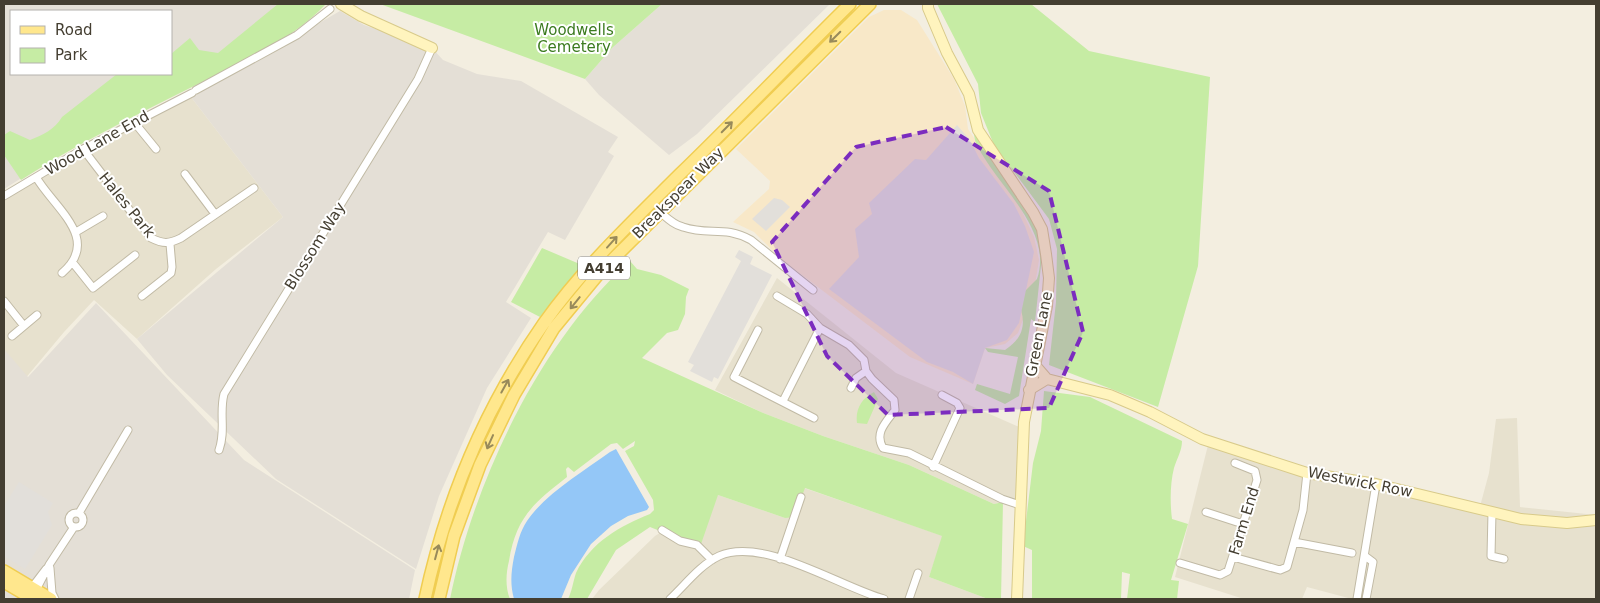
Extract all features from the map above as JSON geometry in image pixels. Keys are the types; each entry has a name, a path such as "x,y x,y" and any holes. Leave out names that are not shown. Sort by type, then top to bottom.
{"main road":[{"name":"Breakspear Way","path":"425,599 442,534 468,460 503,390 544,323 573,285 625,228 850,4"},
{"name":"Breakspear Way","path":"439,599 454,536 480,465 524,378 554,328 586,289 660,212 870,4"},
{"path":"4,571 32,594"},
{"path":"4,582 32,594 51,599"}],"street":[{"path":"340,4 432,48"},
{"name":"Green Lane","path":"926,5 947,53 969,94 978,130 990,151 1023,195 1042,229 1049,278 1046,306 1024,422 1017,599"},
{"name":"Wood Lane End","path":"4,196 83,149 194,92 297,35 330,9"},
{"name":"Blossom Way","path":"219,450 224,425 221,405 224,394 418,79 432,48"},
{"path":"134,122 156,149"},
{"name":"Hales Park","path":"83,149 151,238 160,242 170,244 254,188"},
{"path":"185,174 215,214"},
{"path":"36,177 76,232 78,254 74,263 62,273"},
{"path":"660,212 683,228 700,231 732,231 741,234 813,290"},
{"path":"76,232 103,216"},
{"path":"142,296 171,273 170,244"},
{"path":"74,263 93,288 135,255"},
{"path":"778,296 807,314 820,328 849,345 864,360 866,371 872,379 894,400 895,410 879,433 879,442 883,448 909,453 934,467 1020,505"},
{"path":"4,301 24,326"},
{"path":"12,336 37,315"},
{"path":"783,401 820,328"},
{"path":"758,330 734,377 814,418"},
{"path":"1029,390 1048,379 1034,364"},
{"path":"851,388 856,378 866,371"},
{"name":"Westwick Row","path":"1048,379 1110,395 1150,412 1202,439 1307,473 1376,484 1522,519 1567,524 1596,520"},
{"path":"934,467 960,408 957,403 942,395"},
{"path":"32,594 74,527 70,524 70,518 73,514 79,513 128,430"},
{"name":"Farm End","path":"1180,563 1220,575 1228,571 1257,480 1255,471 1235,463"},
{"path":"1232,557 1280,570 1287,567 1303,510 1307,473"},
{"path":"1357,599 1376,484"},
{"path":"780,559 800,497"},
{"path":"1206,512 1243,524"},
{"path":"1492,512 1491,556 1504,559"},
{"path":"662,530 680,542 697,545 712,560"},
{"path":"1294,542 1352,553"},
{"path":"670,599 712,560 726,554 743,551 761,553 780,559 880,599"},
{"path":"1365,556 1373,562 1366,599"},
{"path":"50,565 52,593 55,599"},
{"path":"909,599 918,573"}],"highlighted area":[{"path":"946,127 1049,191 1083,332 1049,408 888,415 827,356 772,242 856,147"}],"shaded area":[{"path":"4,4 281,4 219,54 4,189"},
{"path":"662,4 830,4 697,134 669,155 599,95 585,79 612,48"},
{"path":"884,10 901,10 917,20 954,79 965,106 968,129 1019,205 1034,237 1039,260 1034,290 1018,333 1005,344 985,348 973,384 910,357 781,259 754,232 733,222 769,189 770,181 736,149 869,17"},
{"path":"340,11 364,25 432,48 443,60 477,74 521,81 618,137 608,152 614,156 565,240 548,232 506,302 531,318 487,388 439,496 416,569 276,479 167,375 137,339 283,217 191,97"},
{"path":"191,97 283,217 216,269 137,339 94,300 64,332 4,404 4,196 83,149"},
{"path":"957,125 970,140 979,158 1014,204 1025,226 1034,252 1019,323 1007,340 985,348 973,384 953,372 927,362 829,289 859,257 855,229 872,214 869,203 915,159 926,160"},
{"path":"774,198 782,200 790,207 766,231 752,219"},
{"path":"739,250 753,257 750,264 772,275 718,379 714,377 712,382 690,371 694,365 688,362 741,261 735,257"},
{"path":"777,278 896,373 1024,429 1020,505 1003,502 994,504 909,465 823,436 761,412 715,390"},
{"path":"96,303 244,460 415,570 409,599 4,599 4,349 28,377"},
{"path":"1517,418 1520,507 1596,515 1596,599 1352,599 1307,587 1302,599 1244,599 1175,577 1208,445 1314,479 1372,487 1479,510 1489,473 1496,419"},
{"path":"19,482 53,503 48,512 52,525 25,569 4,556 4,506"},
{"path":"804,488 943,536 929,577 988,599 592,599 655,536 718,495 785,518"}],"green space":[{"path":"278,4 326,4 297,29 264,51 105,131 21,180 4,155 4,135 10,131 30,140 44,134 56,125 62,117 116,75 172,75 172,53 190,38 199,50 218,53"},
{"name":"Woodwells Cemetery","path":"380,4 662,4 612,48 585,79"},
{"path":"937,4 1031,4 1089,51 1210,77 1198,266 1158,407 1049,365 1056,302 1057,249 1049,219 994,145 981,113 978,84"},
{"path":"849,9 853,13 674,192 671,189"},
{"path":"973,126 989,156 1026,203 1037,226 1043,247 1035,322 1031,319 1019,396 1005,404 975,390 977,384 1010,394 1018,357 988,352 985,348 1005,350 1017,340 1023,321 1017,299 1037,279 1040,261 1037,243 1030,226 1021,209 976,143"},
{"path":"653,207 656,211 615,252 509,398 435,599 431,599 444,540 457,499 502,398 540,337 579,285"},
{"path":"542,248 582,265 540,317 511,302"},
{"path":"630,261 637,269 661,275 689,289 686,297 685,314 678,330 667,333 642,358 761,412 823,436 909,465 994,504 1003,502 1001,599 988,599 929,577 942,536 805,488 794,517 785,518 718,495 700,547 650,527 616,550 587,599 568,599 576,573 590,552 607,536 650,514 654,510 653,500 625,451 634,446 635,441 623,449 617,443 611,444 574,472 568,467 566,469 567,477 528,512 516,533 512,546 507,575 510,599 450,599 475,508 515,417 539,373 567,332 597,294"},
{"path":"1044,391 1090,397 1182,441 1175,464 1171,493 1172,519 1188,524 1171,580 1179,581 1177,599 1127,599 1130,574 1122,572 1121,599 1032,599 1032,550 1023,546 1033,463 1041,431"},
{"path":"874,392 878,399 867,424 857,423 857,413 860,404"}],"water":[{"path":"616,449 649,507 647,510 628,516 611,526 591,544 571,575 561,599 514,599 511,584 513,563 522,529 527,521 554,492"}]}
